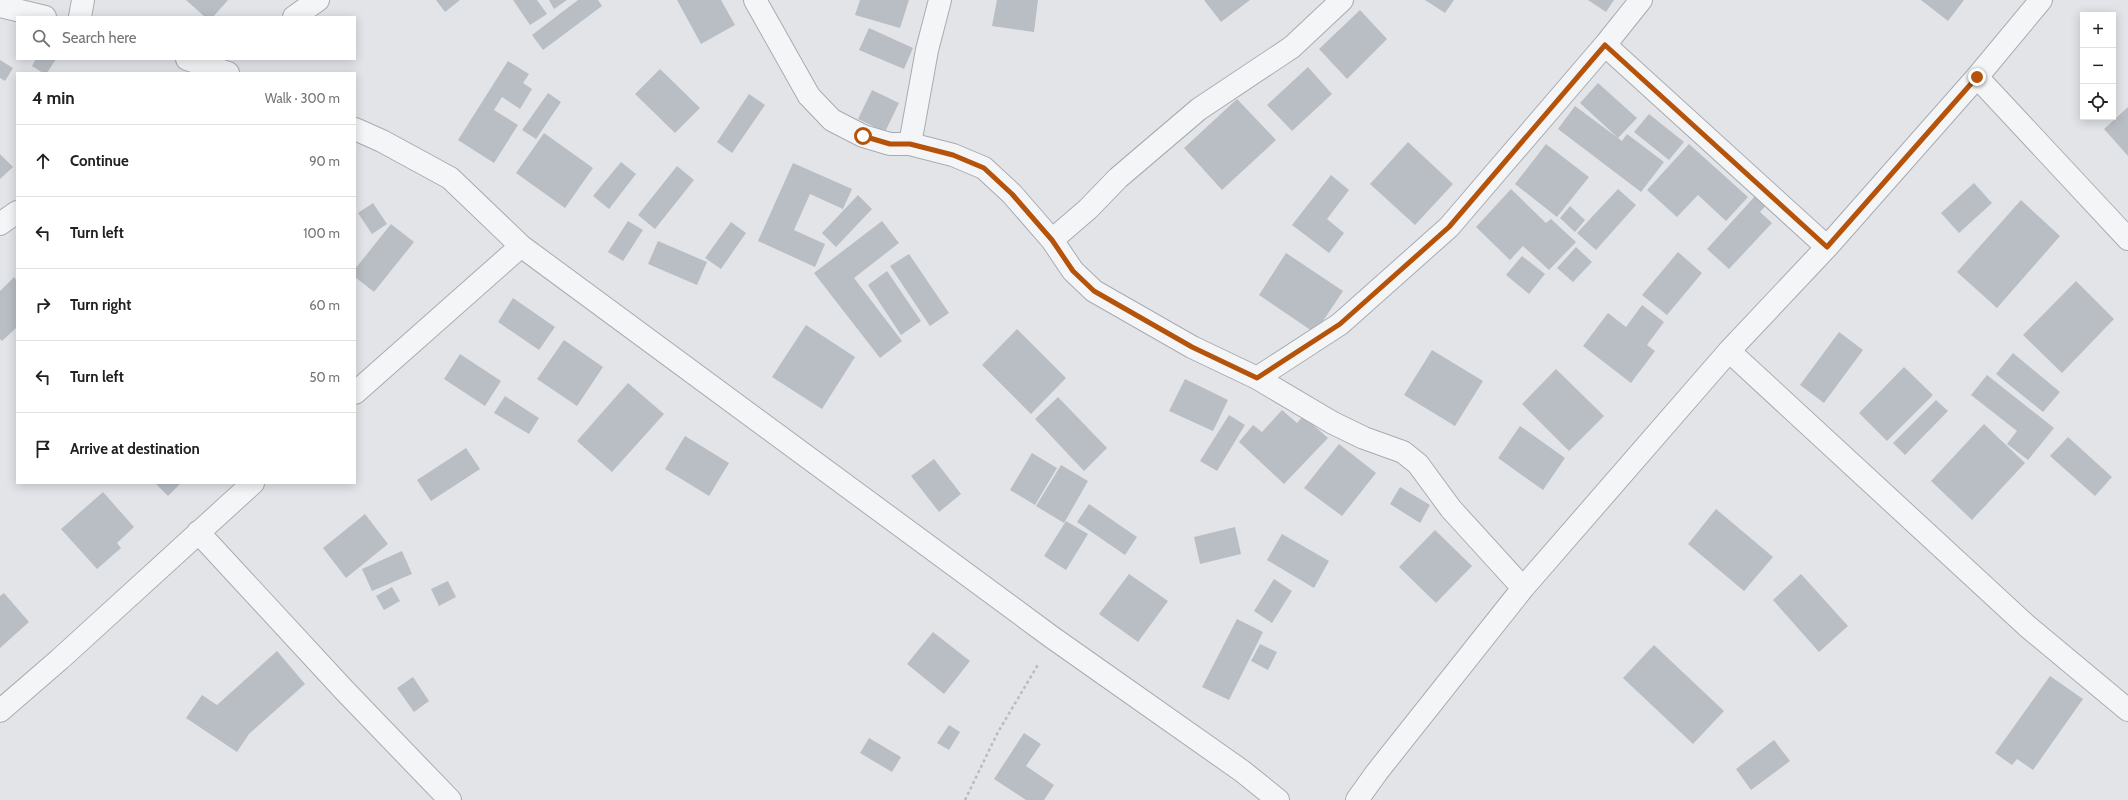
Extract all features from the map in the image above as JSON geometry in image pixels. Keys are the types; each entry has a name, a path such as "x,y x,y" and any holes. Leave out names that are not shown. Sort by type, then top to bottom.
{"street":[{"path":"80,16 83,0"},
{"path":"295,16 318,0"},
{"path":"755,0 809,96 832,120 863,136 890,144 910,144 953,155 984,168 1012,194 1052,240 1073,271 1094,291 1192,347 1257,378 1333,423 1364,438 1403,452 1418,464 1451,509 1523,588"},
{"path":"910,144 926,58 940,0"},
{"path":"1052,240 1088,209 1118,178 1199,110 1292,47 1342,0"},
{"path":"1257,378 1340,324 1449,227 1605,45 1641,0"},
{"path":"1357,800 1377,772 1523,588 1729,351 1827,247 1977,77 2041,0"},
{"path":"0,6 41,16"},
{"path":"1605,45 1827,247"},
{"path":"191,60 224,69"},
{"path":"1977,77 2128,239"},
{"path":"356,129 382,141 450,178 521,246 1053,638 1242,771 1278,800"},
{"path":"0,224 16,213"},
{"path":"356,392 521,246"},
{"path":"1729,351 2027,626 2128,710"},
{"path":"0,711 60,659 252,484"},
{"path":"198,532 345,691 450,800"}],"path":[{"path":"965,800 998,732 1053,638"}],"building":[{"path":"186,0 228,0 214,16 204,16"},
{"path":"436,0 460,0 445,12"},
{"path":"513,0 537,0 547,14 530,25"},
{"path":"549,0 567,0 554,9"},
{"path":"578,0 598,0 602,6 543,50 532,35"},
{"path":"677,0 721,0 735,25 701,44"},
{"path":"860,0 909,0 900,28 855,15"},
{"path":"997,0 1038,0 1034,32 992,26"},
{"path":"1204,0 1250,0 1221,22"},
{"path":"1425,0 1454,0 1445,13"},
{"path":"1588,0 1614,0 1606,12"},
{"path":"1921,0 1964,0 1948,21"},
{"path":"1360,10 1387,39 1347,79 1319,49"},
{"path":"869,28 913,48 904,69 859,50"},
{"path":"0,60 13,68 5,81 0,78"},
{"path":"35,60 55,60 48,72 41,72 32,66"},
{"path":"508,61 529,74 523,83 532,89 520,109 502,97 494,110 518,125 494,163 458,140"},
{"path":"1308,67 1332,94 1292,131 1267,105"},
{"path":"660,69 700,108 675,133 635,94"},
{"path":"1598,83 1637,118 1618,138 1580,103"},
{"path":"872,90 899,103 885,132 858,119"},
{"path":"548,93 561,102 536,139 522,130"},
{"path":"749,94 765,105 732,153 717,142"},
{"path":"1237,99 1276,140 1222,190 1184,148"},
{"path":"1575,106 1622,141 1627,134 1664,162 1641,192 1558,129"},
{"path":"2128,107 2128,156 2104,129 2114,120 2116,120 2116,118"},
{"path":"1649,114 1684,142 1669,160 1634,132"},
{"path":"544,133 593,168 565,208 516,173"},
{"path":"1408,142 1453,184 1415,225 1370,184"},
{"path":"1546,144 1589,177 1557,217 1515,184"},
{"path":"1689,144 1748,197 1726,221 1698,195 1677,217 1647,190"},
{"path":"0,154 13,167 0,179"},
{"path":"621,162 636,174 609,209 593,196"},
{"path":"793,163 852,189 843,209 810,194 794,230 825,244 815,267 758,241"},
{"path":"677,166 694,180 655,229 638,215"},
{"path":"1331,175 1349,190 1327,219 1344,233 1329,253 1292,225"},
{"path":"1974,183 1992,203 1959,233 1941,213"},
{"path":"1511,189 1546,223 1551,219 1576,242 1549,270 1523,246 1510,260 1476,227"},
{"path":"1618,189 1636,205 1596,250 1577,233"},
{"path":"1757,194 1768,203 1760,212 1772,223 1729,269 1707,249"},
{"path":"858,195 872,209 836,247 822,233"},
{"path":"2021,200 2060,236 1997,308 1957,272"},
{"path":"373,203 387,224 372,234 358,213"},
{"path":"1570,206 1585,220 1575,232 1560,218"},
{"path":"628,221 643,230 623,261 608,252"},
{"path":"882,221 899,243 854,278 902,341 880,358 814,273"},
{"path":"731,222 746,233 721,269 705,258"},
{"path":"391,224 414,242 374,292 356,278 356,268"},
{"path":"658,241 707,262 697,285 648,264"},
{"path":"1576,247 1592,262 1573,282 1557,268"},
{"path":"1678,252 1702,273 1667,315 1642,295"},
{"path":"1286,253 1343,291 1315,333 1259,295"},
{"path":"909,254 949,313 930,326 890,266"},
{"path":"1522,256 1545,274 1529,294 1506,275"},
{"path":"887,271 921,321 901,335 868,285"},
{"path":"14,277 16,280 16,328 2,341 0,339 0,291"},
{"path":"2076,281 2114,319 2062,373 2023,335"},
{"path":"513,298 555,327 539,350 498,322"},
{"path":"1642,305 1664,322 1647,345 1655,351 1631,383 1583,346 1608,313 1626,327"},
{"path":"806,325 855,357 822,409 772,377"},
{"path":"1017,329 1066,378 1031,414 982,365"},
{"path":"1839,332 1863,350 1824,403 1800,385"},
{"path":"564,340 603,367 577,406 537,379"},
{"path":"1432,350 1483,381 1455,426 1404,395"},
{"path":"2013,353 2060,392 2043,412 1996,374"},
{"path":"460,354 501,381 485,406 444,379"},
{"path":"1904,367 1933,395 1887,441 1859,413"},
{"path":"1556,369 1604,416 1569,451 1522,404"},
{"path":"1987,375 2054,428 2028,460 2007,444 2017,431 1971,395"},
{"path":"1185,379 1228,400 1213,431 1169,411"},
{"path":"628,383 664,414 612,472 577,441"},
{"path":"505,396 539,418 529,434 494,413"},
{"path":"1058,397 1107,448 1084,471 1035,419"},
{"path":"1936,400 1948,411 1905,455 1893,443"},
{"path":"1282,410 1297,423 1303,416 1328,438 1284,484 1239,442 1253,425 1262,432"},
{"path":"1229,415 1245,425 1217,471 1200,461"},
{"path":"1984,424 2025,463 1972,520 1931,481"},
{"path":"1520,426 1565,458 1543,490 1498,458"},
{"path":"685,436 729,463 709,496 665,469"},
{"path":"2068,437 2112,477 2095,496 2050,456"},
{"path":"1339,444 1376,473 1342,516 1304,488"},
{"path":"466,448 480,469 431,501 417,480"},
{"path":"1032,453 1057,468 1035,505 1010,490"},
{"path":"934,459 961,494 939,512 911,476"},
{"path":"1061,465 1088,481 1064,523 1036,506"},
{"path":"156,484 180,484 168,496"},
{"path":"1400,487 1430,505 1420,523 1390,504"},
{"path":"103,492 134,527 117,543 121,548 97,569 61,529"},
{"path":"1089,504 1137,537 1125,555 1077,522"},
{"path":"1716,509 1773,557 1744,591 1688,544"},
{"path":"365,514 388,544 346,578 323,548"},
{"path":"1066,521 1088,534 1066,570 1044,556"},
{"path":"1235,527 1241,554 1200,564 1194,537"},
{"path":"1435,530 1472,566 1436,603 1399,567"},
{"path":"1282,534 1329,561 1314,588 1267,560"},
{"path":"402,551 412,574 372,591 362,569"},
{"path":"1129,574 1168,601 1138,642 1099,614"},
{"path":"1801,574 1848,626 1819,652 1773,600"},
{"path":"1274,579 1292,591 1272,623 1254,611"},
{"path":"448,581 456,597 439,606 431,589"},
{"path":"392,587 400,601 384,610 376,596"},
{"path":"4,593 29,622 0,648 0,596"},
{"path":"1237,619 1263,632 1229,700 1202,687"},
{"path":"933,632 970,661 944,694 907,664"},
{"path":"1260,644 1277,652 1268,670 1251,661"},
{"path":"1654,645 1724,711 1693,744 1623,678"},
{"path":"277,651 305,684 249,734 237,752 186,718 202,695 217,705"},
{"path":"2050,676 2083,699 2033,770 2017,759 2012,765 1995,753"},
{"path":"413,677 429,701 414,712 397,688"},
{"path":"949,725 960,732 949,750 937,743"},
{"path":"1024,733 1041,744 1026,766 1054,785 1044,800 1026,800 994,779"},
{"path":"869,738 901,757 892,772 860,753"},
{"path":"1774,740 1790,761 1751,790 1736,769"}],"route":[{"path":"863,136 890,144 910,144 953,155 984,168 1012,194 1052,240 1073,271 1094,291 1192,347 1257,378 1340,324 1449,227 1605,45 1827,247 1977,77"}]}
